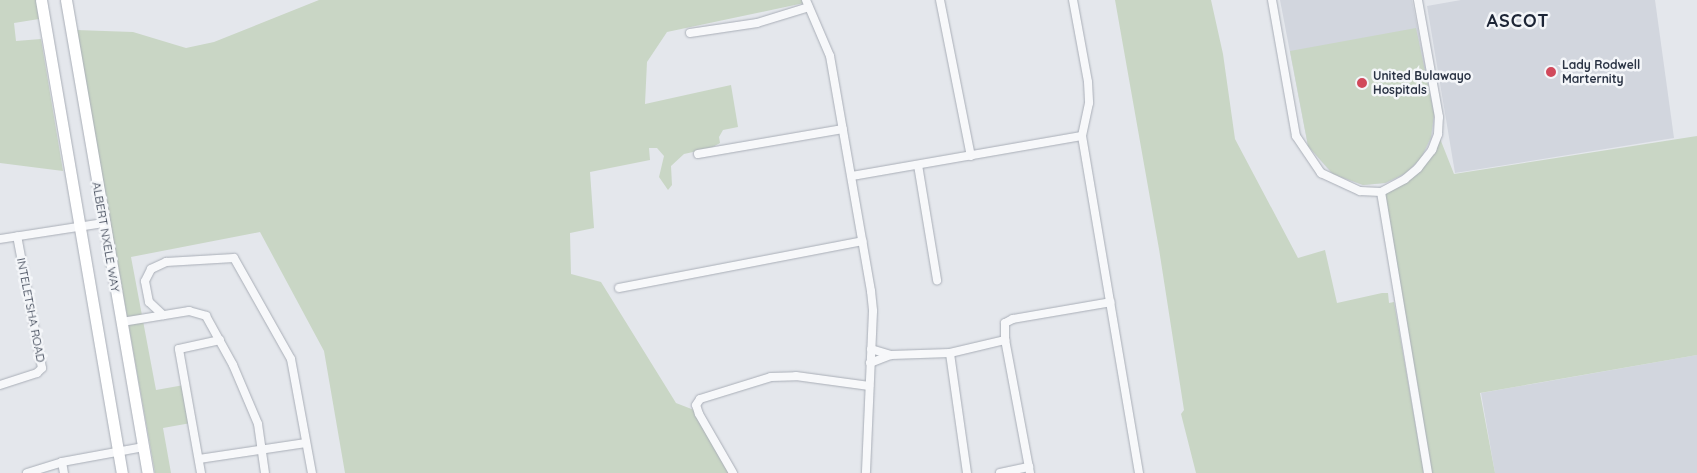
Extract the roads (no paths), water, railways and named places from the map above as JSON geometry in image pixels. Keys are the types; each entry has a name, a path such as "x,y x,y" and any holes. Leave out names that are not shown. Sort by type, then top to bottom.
{"main road":[{"name":"ALBERT NXELE WAY","path":"41,0 122,473"},
{"name":"ALBERT NXELE WAY","path":"66,0 103,223 148,473"}],"street":[{"path":"940,0 971,156"},
{"path":"1073,0 1088,82 1089,104 1082,136 1139,473"},
{"path":"1272,0 1296,136 1321,173 1360,191 1381,192 1405,180 1418,168 1432,150 1438,134 1439,117 1418,0"},
{"path":"690,33 757,23 807,3 830,56 852,176 873,311 866,473"},
{"path":"698,154 843,129"},
{"path":"852,176 1082,136"},
{"path":"918,165 937,280"},
{"path":"1381,192 1428,473"},
{"path":"0,239 103,223"},
{"name":"INTELETSHA ROAD","path":"0,385 37,373 42,368 16,236"},
{"path":"619,288 862,241"},
{"path":"163,315 149,302 145,281 151,269 166,262 234,258 291,359 312,473"},
{"path":"1000,473 1029,470 1005,340 1006,323 1013,319 1111,302"},
{"path":"122,322 189,311 202,313 220,340 247,394 263,448 265,473"},
{"path":"202,473 179,349 220,340"},
{"path":"870,349 891,355 950,354 1005,340"},
{"path":"950,354 967,473"},
{"path":"870,362 891,355"},
{"path":"733,473 699,414 696,405 700,399 771,377 796,376 869,386"},
{"path":"199,459 306,443"},
{"path":"27,473 62,462 144,447"},
{"path":"62,462 64,473"}],"place":[{"name":"Lady Rodwell Marternity","path":"1551,72"},
{"name":"United Bulawayo Hospitals","path":"1362,83"}],"district":[{"name":"ASCOT","path":"1518,21"}]}
